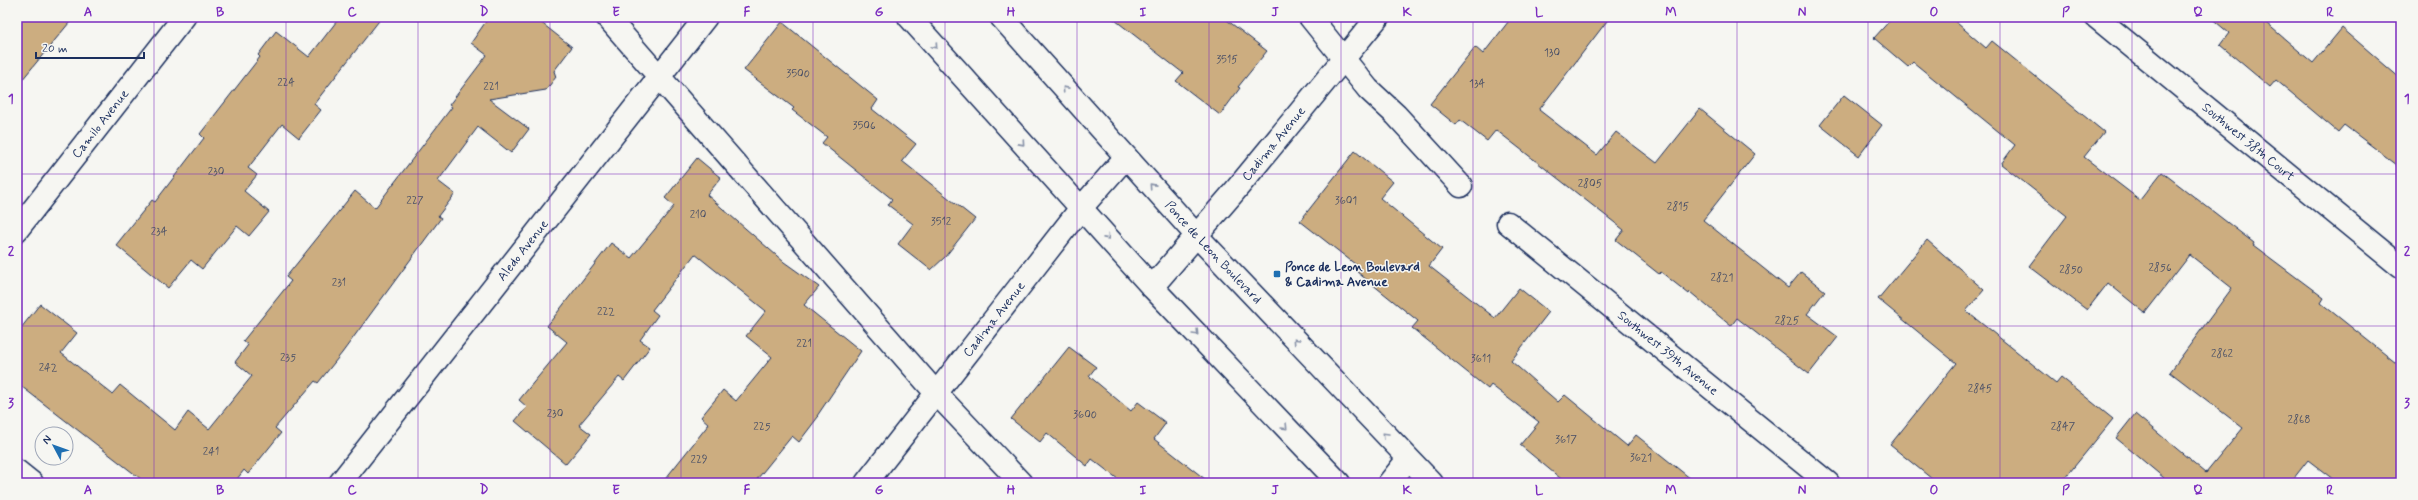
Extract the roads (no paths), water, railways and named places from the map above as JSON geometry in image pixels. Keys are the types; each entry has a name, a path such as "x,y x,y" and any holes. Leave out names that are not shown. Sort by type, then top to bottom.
{"street":[{"name":"Camilo Avenue","path":"17,230 184,17"},
{"path":"607,17 936,393 1021,483"},
{"name":"Aledo Avenue","path":"340,483 706,17"},
{"path":"909,17 1152,287 1339,483"},
{"name":"Ponce de Leon Boulevard","path":"1001,17 1197,236 1432,483"},
{"path":"1310,17 1368,89 1396,115 1461,186"},
{"name":"Cadima Avenue","path":"1152,287 1197,236 1378,17"},
{"name":"Southwest 38th Court","path":"2096,17 2401,267"},
{"name":"Cadima Avenue","path":"866,483 1081,208 1126,157"},
{"name":"Southwest 39th Avenue","path":"1508,223 1828,483"},
{"path":"1389,483 1408,459"},
{"path":"17,471 32,483"}],"place":[{"name":"Ponce de Leon Boulevard & Cadima Avenue","path":"1277,274"}]}
